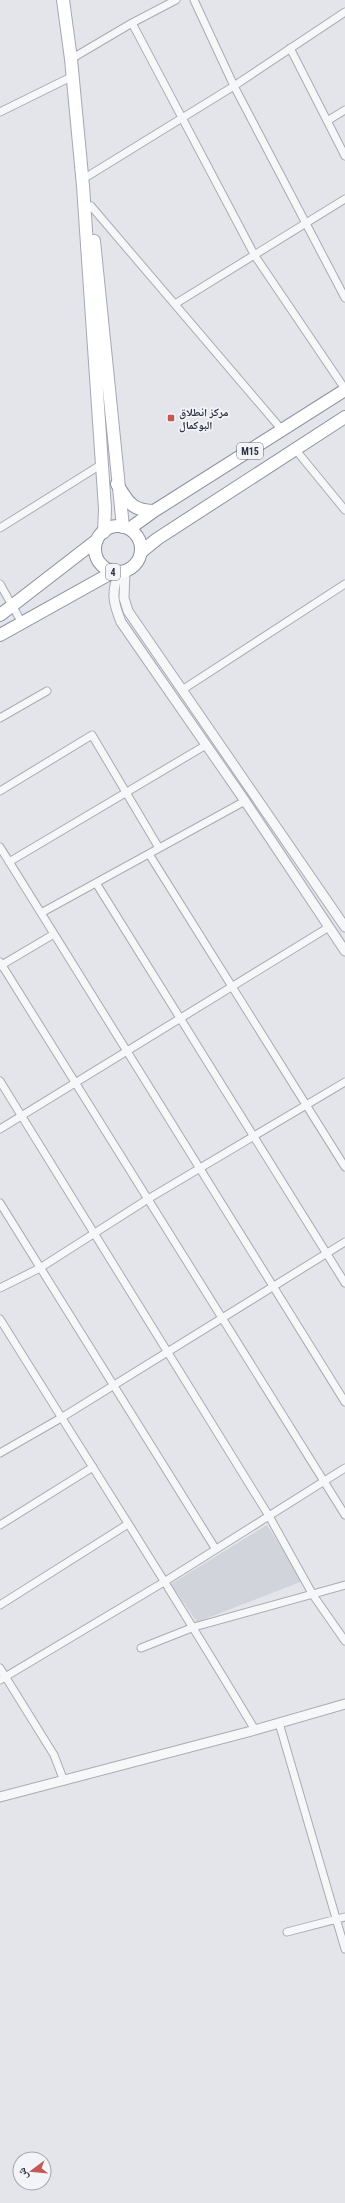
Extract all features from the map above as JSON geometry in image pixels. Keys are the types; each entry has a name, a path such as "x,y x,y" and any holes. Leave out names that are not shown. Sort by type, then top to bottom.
{"main road":[{"path":"63,0 91,206 118,484 126,528 138,539 141,552"},
{"path":"87,183 105,509 100,536"},
{"name":"M15","path":"154,511 345,390"},
{"name":"M15","path":"157,539 345,417"},
{"path":"101,450 114,450"},
{"path":"118,484 132,506 142,511 154,511"},
{"path":"0,615 100,536 108,528 126,528 154,511"},
{"name":"4","path":"100,536 94,550 97,560 103,568 119,572 136,564 141,552 157,539"},
{"path":"0,635 119,572"}],"street":[{"path":"71,59 132,23 176,0"},
{"path":"194,0 234,86 345,298"},
{"path":"87,183 345,12"},
{"path":"132,23 255,256 345,390"},
{"path":"290,48 345,156"},
{"path":"0,112 73,82"},
{"path":"327,121 345,110"},
{"path":"175,304 255,256 345,199"},
{"path":"91,206 282,430"},
{"path":"295,449 345,510"},
{"path":"0,528 102,464"},
{"path":"119,572 128,611 345,927"},
{"path":"119,572 113,588 114,604 121,622 245,801 345,951"},
{"path":"0,584 22,623"},
{"path":"182,690 345,584"},
{"path":"0,718 47,691"},
{"path":"0,792 92,735 160,848"},
{"path":"9,862 206,745"},
{"path":"41,913 245,801"},
{"path":"0,847 345,1402"},
{"path":"149,854 345,1167"},
{"path":"96,883 345,1283"},
{"path":"0,1129 329,927"},
{"path":"54,934 1,964 345,1515"},
{"path":"0,1082 269,1516 313,1595 345,1641"},
{"path":"0,1288 40,1268 148,1199 345,1082"},
{"path":"0,1204 215,1548"},
{"path":"0,1453 61,1418 345,1242"},
{"path":"0,1319 164,1582 194,1627 255,1730"},
{"path":"0,1525 92,1467"},
{"path":"3,1678 164,1582 215,1548 345,1468"},
{"path":"0,1605 128,1524"},
{"path":"141,1648 194,1627 345,1585"},
{"path":"0,1668 3,1678 54,1755 64,1781"},
{"path":"0,1797 255,1730 345,1704"},
{"path":"279,1723 345,1949"},
{"path":"287,1932 345,1917"}],"shaded area":[{"path":"267,1525 303,1581 197,1622 171,1584"}],"place":[{"name":"مركز انطلاق البوكمال","path":"171,418"}]}
